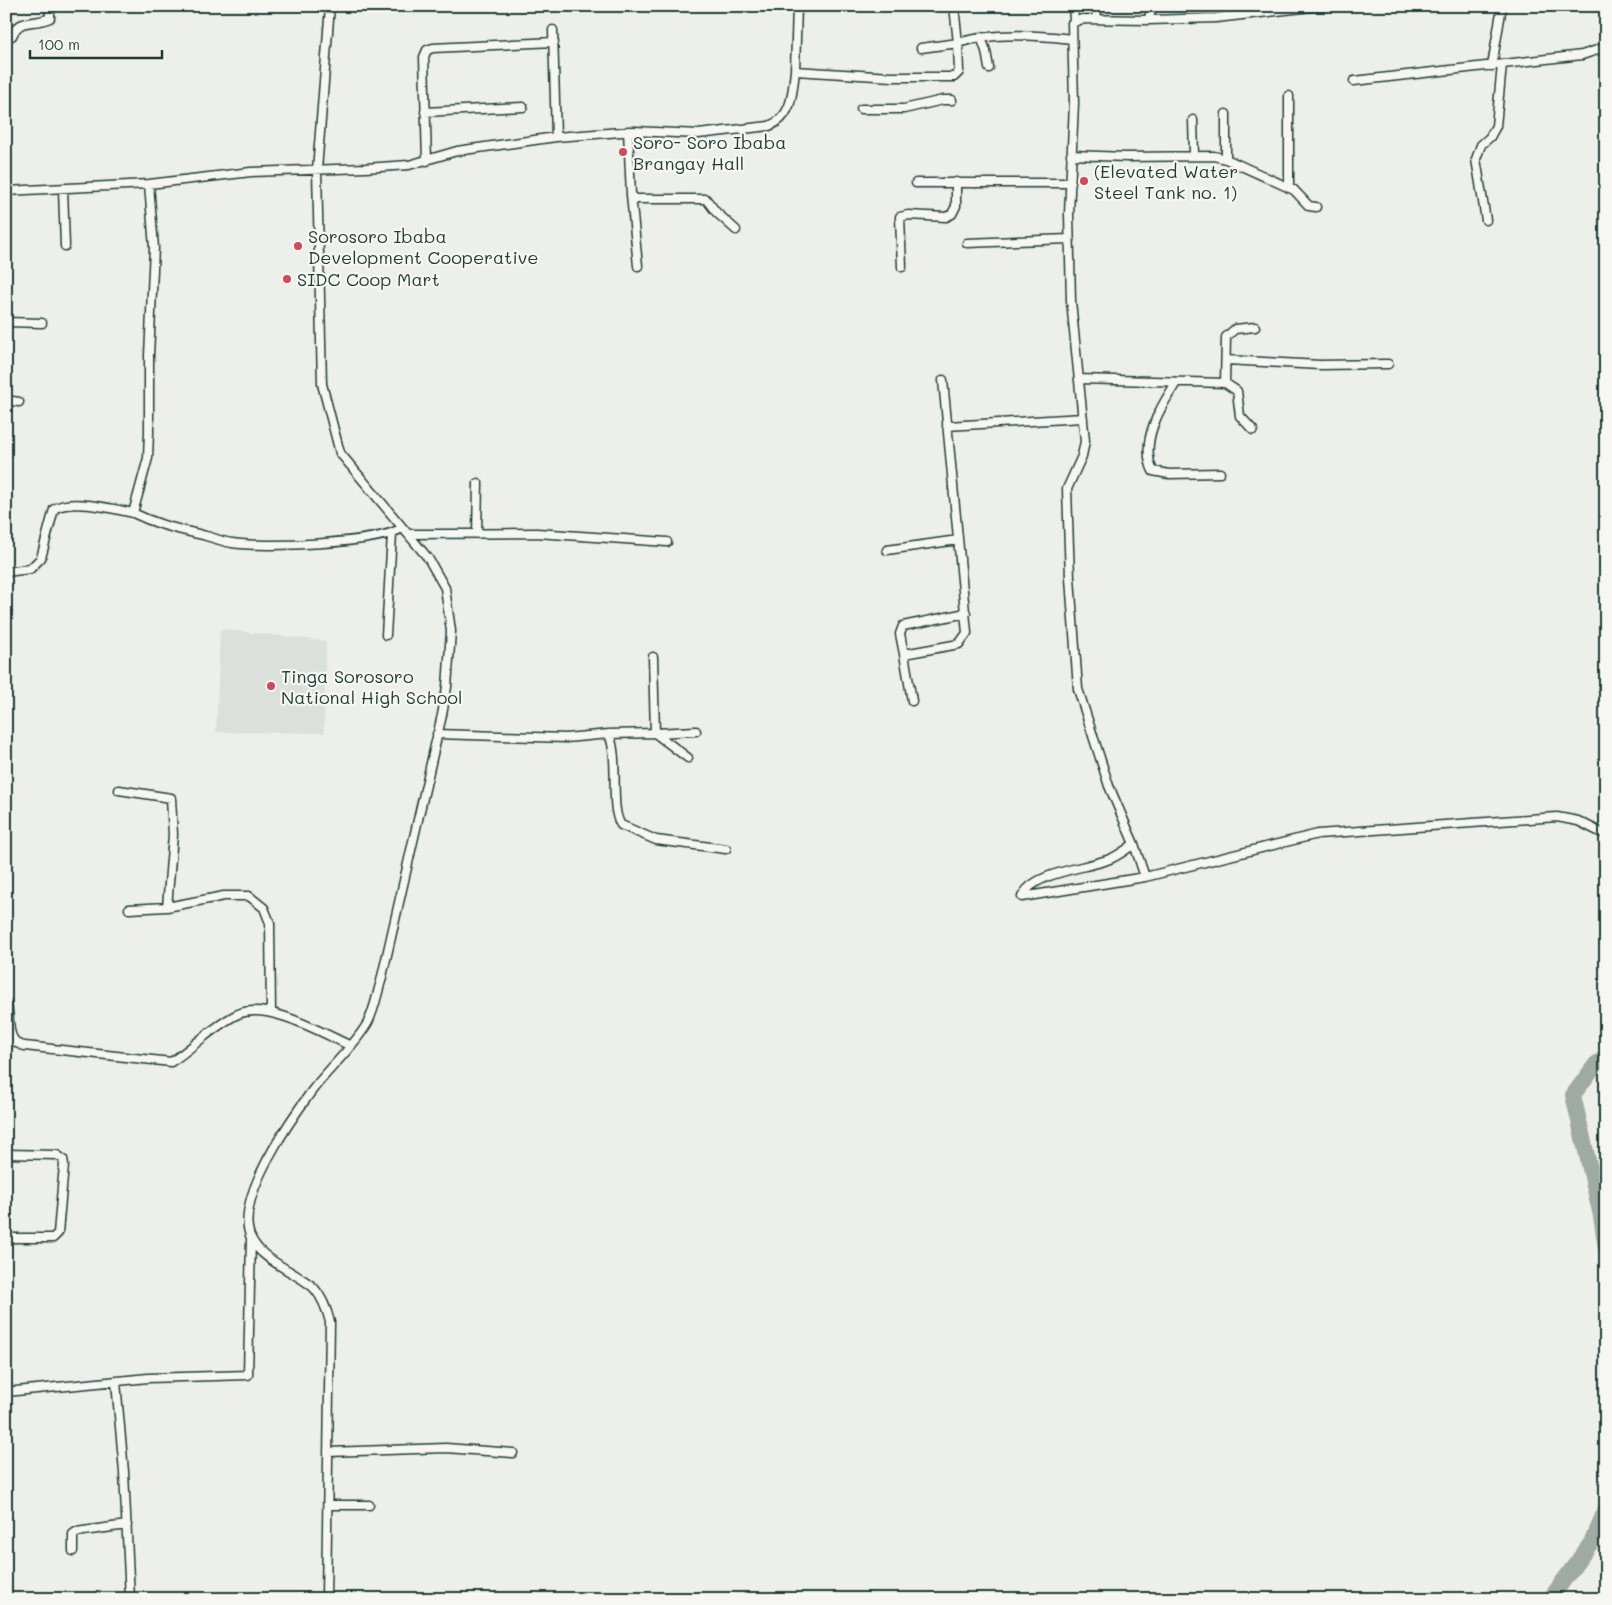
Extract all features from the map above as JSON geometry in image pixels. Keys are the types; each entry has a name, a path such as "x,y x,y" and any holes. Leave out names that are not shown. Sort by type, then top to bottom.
{"street":[{"path":"6,37 12,36 15,28 21,24 38,23 50,18 50,6"},
{"path":"6,1392 148,1378 248,1375 251,1238 248,1228 248,1214 264,1166 311,1092 368,1024 381,981 447,687 451,631 445,588 428,558 340,453 322,384 317,170 330,6"},
{"path":"6,191 149,184 234,174 365,168 427,161 457,151 556,137 628,131 698,134 769,126 786,115 790,104 795,71 797,6"},
{"path":"795,71 892,77 954,77 958,75 958,43 954,6"},
{"path":"1073,6 1074,103 1069,239 1071,301 1085,441 1082,456 1067,489 1070,578 1078,689 1109,786 1134,844 1145,877"},
{"path":"1096,6 1097,19"},
{"path":"1149,20 1151,6"},
{"path":"1074,21 1097,19 1216,18 1321,6"},
{"path":"1492,66 1502,6"},
{"path":"553,30 556,137"},
{"path":"921,48 980,38 1040,37 1072,39"},
{"path":"980,38 986,52 989,68"},
{"path":"427,161 424,58 427,50 434,48 554,42"},
{"path":"1354,81 1582,55 1606,48"},
{"path":"1486,220 1476,159 1481,145 1490,137 1496,126 1502,65"},
{"path":"1289,96 1289,188"},
{"path":"860,109 904,109 943,100 952,100"},
{"path":"425,112 523,106"},
{"path":"1226,114 1226,159"},
{"path":"1193,120 1194,155"},
{"path":"628,131 631,195 638,266"},
{"path":"1072,155 1127,158 1194,155 1226,159 1297,192 1309,206 1316,207"},
{"path":"902,267 900,217 908,215 946,217 952,214 956,206 956,182"},
{"path":"916,183 1071,183"},
{"path":"134,513 148,458 149,441 154,248 149,184"},
{"path":"62,189 65,246"},
{"path":"631,195 636,199 706,199 716,212 736,230"},
{"path":"967,242 1069,239"},
{"path":"6,322 42,323"},
{"path":"1225,383 1226,337 1228,332 1235,329 1255,327"},
{"path":"1226,360 1320,365 1388,364"},
{"path":"1079,379 1225,383 1237,391 1240,416 1253,430"},
{"path":"904,654 959,644 967,632 943,380"},
{"path":"1176,383 1159,408 1156,419 1149,458 1153,471 1169,474 1220,473"},
{"path":"6,400 19,402"},
{"path":"947,426 1083,418"},
{"path":"477,534 478,483"},
{"path":"6,572 30,569 40,558 54,509 60,505 101,507 134,513 157,525 231,543 368,539 392,534 402,528"},
{"path":"409,534 537,533 667,542"},
{"path":"386,635 392,534"},
{"path":"887,550 958,540"},
{"path":"912,701 900,634 903,626 966,612"},
{"path":"653,657 655,733"},
{"path":"437,734 566,738 609,734 696,732"},
{"path":"655,733 688,758"},
{"path":"609,734 615,751 617,814 621,825 656,840 726,849"},
{"path":"119,790 171,798 173,835 167,907"},
{"path":"1134,844 1114,857 1056,873 1039,880 1029,886 1022,897 1145,877 1215,862 1302,838 1347,831 1557,817 1578,821 1606,835"},
{"path":"129,909 167,907 224,896 249,896 258,902 264,908 270,923 271,1012"},
{"path":"6,1002 12,1038 18,1045 172,1062 198,1040 238,1014 251,1011 271,1012 351,1046"},
{"path":"6,1154 57,1155 63,1159 64,1165 58,1233 54,1238 6,1238"},
{"path":"251,1238 261,1251 314,1289 326,1306 330,1322 326,1599"},
{"path":"116,1382 127,1526 130,1599"},
{"path":"328,1452 446,1448 513,1453"},
{"path":"328,1505 370,1505"},
{"path":"73,1551 73,1538 76,1532 127,1526"}],"shaded area":[{"name":"Tinga Sorosoro National High School","path":"220,629 326,641 324,733 216,732"}],"waterway":[{"path":"1606,1057 1596,1064 1573,1095 1601,1216 1606,1249"},
{"path":"1550,1599 1591,1543 1606,1509"}],"place":[{"name":"Soro- Soro Ibaba Brangay Hall","path":"623,152"},
{"name":"(Elevated Water Steel Tank no. 1)","path":"1084,181"},
{"name":"Sorosoro Ibaba Development Cooperative","path":"298,246"},
{"name":"SIDC Coop Mart","path":"287,279"},
{"name":"Tinga Sorosoro National High School","path":"271,686"}]}
